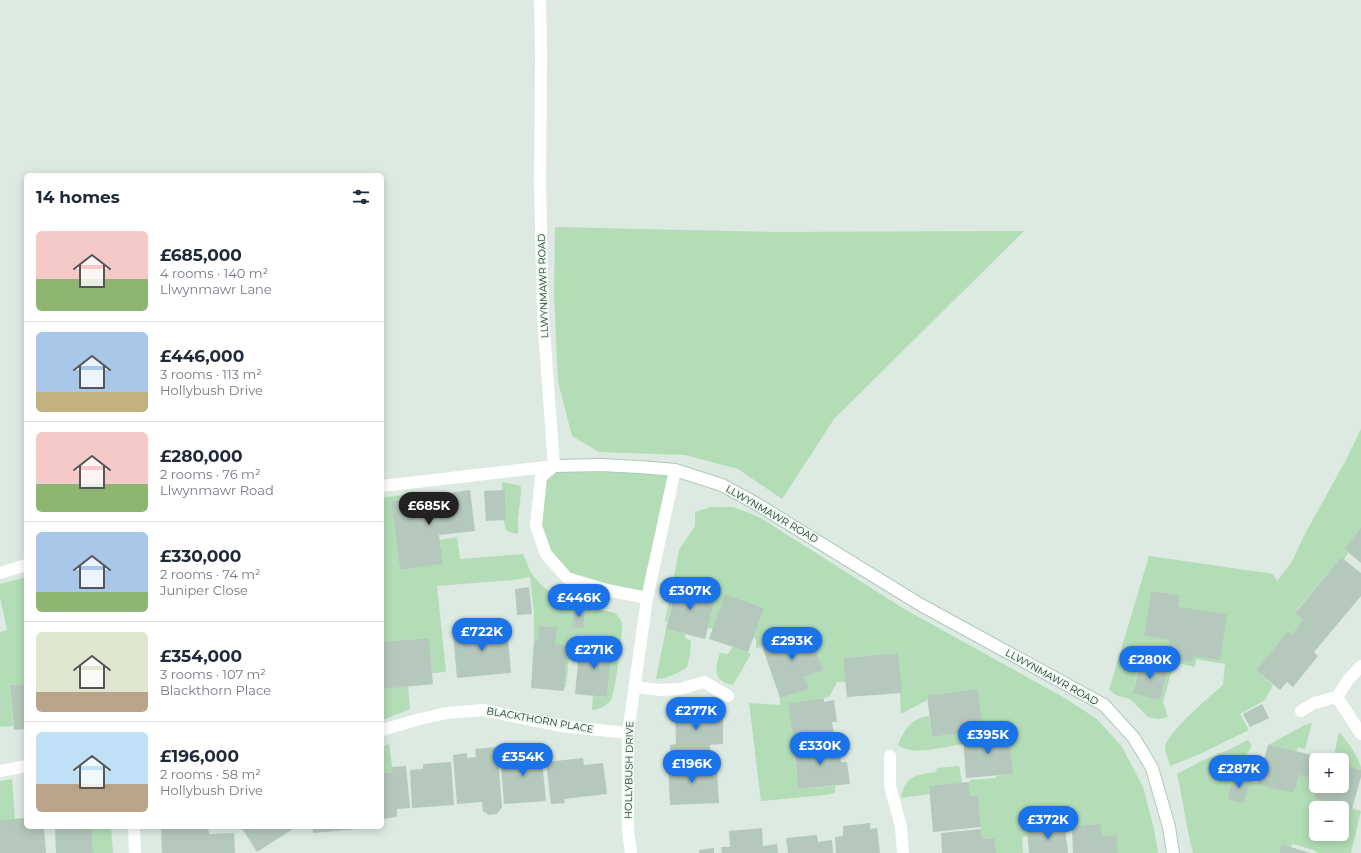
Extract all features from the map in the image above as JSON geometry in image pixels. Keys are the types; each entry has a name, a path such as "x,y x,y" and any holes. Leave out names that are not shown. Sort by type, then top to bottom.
{"street":[{"name":"LLWYNMAWR ROAD","path":"540,0 540,184 543,317 554,466 601,465 675,470 722,485 755,503 921,605 1104,705 1134,738 1152,768 1169,827 1173,853"},
{"path":"384,486 554,466"},
{"path":"554,466 541,477 536,526 546,554 567,578 607,590 647,598"},
{"name":"HOLLYBUSH DRIVE","path":"630,853 628,830 628,733 647,598 675,470"},
{"path":"0,573 24,566"},
{"path":"1301,711 1314,703 1337,697 1348,680 1361,666"},
{"path":"635,687 661,690 680,689 704,682 728,696"},
{"path":"1337,697 1361,734"},
{"name":"BLACKTHORN PLACE","path":"384,729 420,718 447,713 483,710 561,726 628,733"},
{"path":"890,756 890,786 902,828 903,853"},
{"path":"0,771 24,766"},
{"path":"134,829 135,853"}],"green space":[{"path":"555,227 772,232 1024,231 834,419 782,499 738,469 685,455 599,452 572,436 558,382 554,295"},
{"path":"1361,429 1361,527 1344,549 1348,553 1344,559 1341,557 1295,612 1303,620 1292,634 1288,631 1256,670 1273,685 1265,700 1240,714 1249,730 1200,754 1170,766 1165,749 1167,741 1190,715 1223,685 1225,664 1196,659 1195,667 1174,662 1163,702 1168,717 1158,719 1148,717 1130,699 1116,695 1109,690 1149,556 1273,574 1277,581 1291,563 1306,532 1346,460","holes":["1151,591 1180,595 1178,607 1192,662 1167,658 1169,640 1144,636","1141,661 1168,668 1160,700 1133,692"]},
{"path":"554,466 675,470 647,598 567,578 536,526 541,477"},
{"path":"502,482 521,487 518,534 507,531 505,527 505,490 502,490"},
{"path":"403,495 403,499 391,501 400,570 442,564 440,540 457,537 460,559 523,554 531,573 541,585 564,602 615,613 622,622 617,675 613,695 607,704 592,710 593,696 607,697 612,646 580,643 579,649 570,648 566,687 564,687 567,645 555,644 556,627 540,626 538,641 534,640 534,613 530,577 514,580 437,586 446,672 432,673 429,638 384,642 384,498","holes":["575,607 585,609 582,629 572,627"]},
{"path":"711,507 733,507 759,517 906,610 1063,697 1097,719 1122,747 1143,787 1154,829 1158,853 1118,853 1117,835 1102,836 1101,824 1072,826 1072,829 1066,828 1065,826 1027,829 1028,836 1022,837 1023,853 996,853 995,838 982,839 981,830 976,830 981,829 978,795 970,796 969,782 970,780 996,778 996,776 1013,774 1010,733 999,733 999,731 966,735 963,736 963,744 929,750 911,750 898,745 909,725 923,717 929,716 932,737 983,730 978,689 927,695 927,700 901,714 898,653 843,658 846,682 837,682 829,697 789,703 794,741 824,737 826,744 794,747 792,750 794,754 798,789 835,786 835,793 761,801 749,703 780,705 780,698 808,689 804,677 822,670 807,627 761,643 762,647 756,648 756,639 753,637 764,608 725,594 713,629 708,628 715,599 701,595 703,587 678,581 667,622 665,622 679,550 695,526 695,512"},
{"path":"24,578 24,684 10,685 13,726 0,727 0,632 7,630 0,597 0,584"},
{"path":"666,629 685,634 685,638 691,641 690,655 687,667 680,672 664,678 656,679"},
{"path":"733,647 751,654 733,685 722,681 717,674 716,669 720,653 728,654"},
{"path":"408,686 410,709 384,720 384,689"},
{"path":"1312,723 1305,749 1298,747 1296,752 1268,745 1305,725"},
{"path":"1339,732 1359,760 1361,770 1349,766 1349,753 1334,753"},
{"path":"1248,740 1252,746 1234,774 1227,799 1244,804 1250,781 1294,793 1299,775 1309,778 1309,793 1315,793 1314,798 1325,801 1309,801 1309,841 1349,841 1349,808 1361,811 1351,853 1318,853 1314,850 1292,844 1291,847 1281,844 1279,853 1193,853 1177,774 1203,760"},
{"path":"389,744 393,772 384,773 384,746"},
{"path":"959,766 962,783 929,786 930,794 901,798 905,785 909,780 918,775 936,772 937,768"},
{"path":"12,779 15,819 0,820 0,781"},
{"path":"92,829 111,829 113,853 81,853 93,852"}],"building":[{"path":"470,490 475,531 439,535 443,564 400,570 391,501"},
{"path":"505,490 506,520 486,521 484,491"},
{"path":"1361,527 1361,563 1344,549"},
{"path":"1341,557 1361,573 1361,596 1314,652 1318,656 1293,687 1287,682 1280,690 1256,670 1288,631 1292,634 1303,620 1295,613"},
{"path":"678,581 703,587 701,595 715,599 705,639 666,629"},
{"path":"529,587 532,614 517,615 515,589"},
{"path":"1151,591 1180,595 1178,607 1227,614 1220,660 1193,656 1192,662 1167,658 1169,640 1144,636"},
{"path":"725,594 764,608 748,652 709,639"},
{"path":"575,607 585,609 583,629 572,627"},
{"path":"539,626 557,627 555,644 567,645 564,691 531,688 534,640 538,641"},
{"path":"507,627 511,673 457,678 453,632"},
{"path":"807,627 823,670 804,677 809,689 780,698 761,643"},
{"path":"429,638 433,684 384,689 384,642"},
{"path":"580,643 612,646 607,697 575,694"},
{"path":"898,653 902,693 847,697 843,658"},
{"path":"1141,661 1168,668 1160,700 1133,693"},
{"path":"24,684 24,729 14,730 10,685"},
{"path":"978,689 983,730 932,737 927,695"},
{"path":"824,698 824,702 834,700 837,722 832,722 834,735 794,741 788,703"},
{"path":"706,702 706,714 723,714 723,744 710,745 710,758 670,758 670,745 676,744 675,703"},
{"path":"1262,704 1269,718 1250,727 1243,714"},
{"path":"1010,733 1013,774 966,778 963,736"},
{"path":"839,743 841,762 847,762 850,784 798,789 794,747"},
{"path":"1268,745 1309,755 1309,778 1299,775 1294,793 1257,784"},
{"path":"497,747 502,807 497,814 489,815 483,811 482,802 457,804 453,755 467,753 467,758 476,757 475,749"},
{"path":"541,750 546,801 504,804 500,754"},
{"path":"583,758 584,765 603,763 607,794 564,799 565,803 551,804 546,762"},
{"path":"700,760 701,771 717,770 719,803 670,805 668,762"},
{"path":"451,762 454,805 412,808 410,770 423,769 423,764"},
{"path":"406,766 410,808 397,809 397,817 384,819 384,773 393,772 392,767"},
{"path":"1349,766 1361,770 1361,777 1352,809 1349,808 1349,801 1324,801 1314,798 1315,793 1349,793"},
{"path":"1234,774 1251,778 1244,804 1227,799"},
{"path":"969,782 970,796 978,795 981,827 933,832 929,786"},
{"path":"24,818 24,829 44,829 46,853 0,853 0,820"},
{"path":"870,823 870,829 877,828 880,853 836,853 835,837 843,836 843,826"},
{"path":"1101,824 1102,836 1117,835 1118,853 1073,853 1072,826"},
{"path":"1065,826 1068,853 1029,853 1027,829"},
{"path":"762,828 763,846 777,844 778,853 722,853 721,847 730,847 729,831"},
{"path":"55,829 92,829 93,853 56,853"},
{"path":"161,829 208,829 209,834 234,833 235,853 162,853"},
{"path":"242,829 293,829 257,852"},
{"path":"312,829 357,829 313,833"},
{"path":"981,829 982,839 995,838 996,853 942,853 941,833"},
{"path":"817,835 818,842 832,840 833,853 788,853 786,838"},
{"path":"1281,844 1310,853 1279,853"},
{"path":"714,848 714,853 699,853 699,850"}]}
